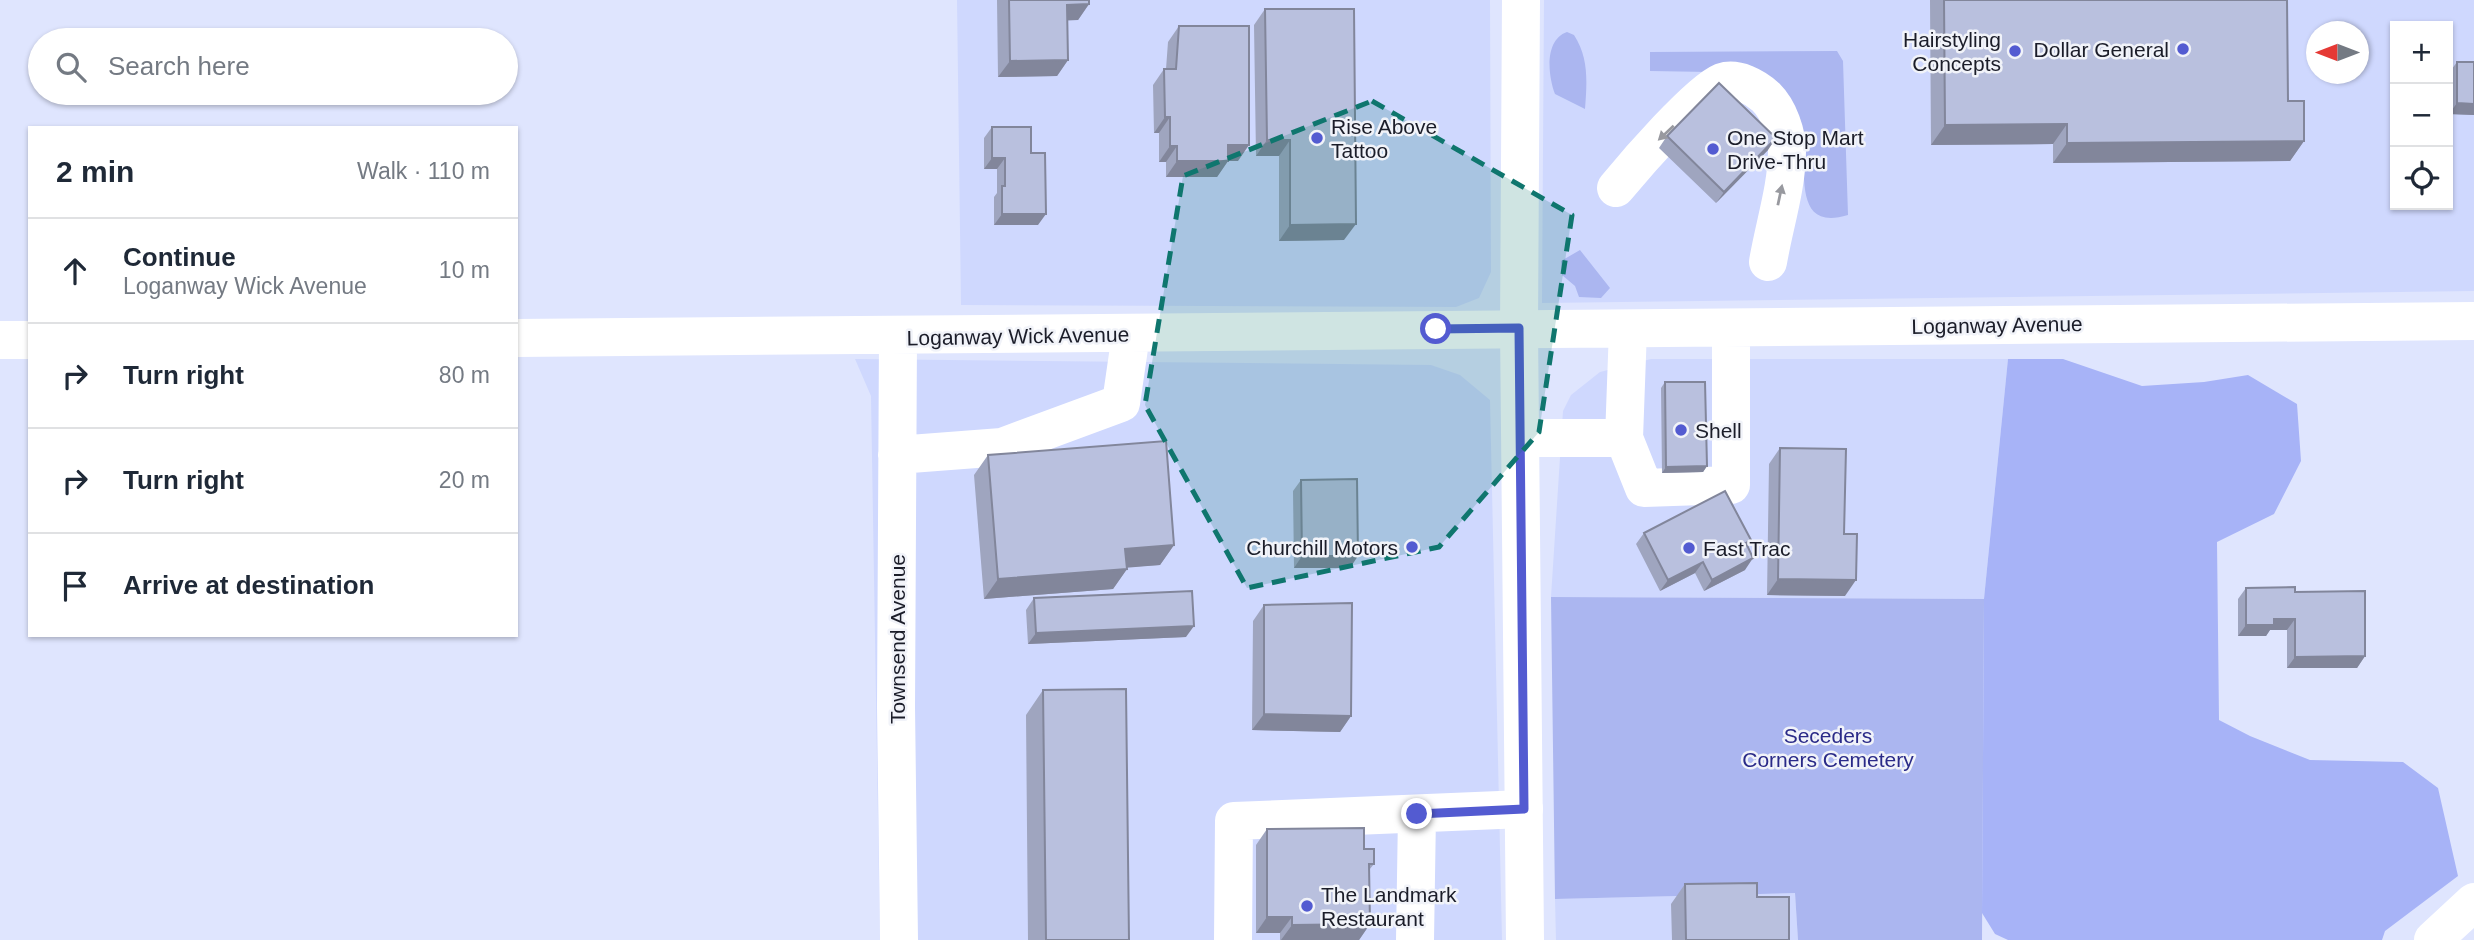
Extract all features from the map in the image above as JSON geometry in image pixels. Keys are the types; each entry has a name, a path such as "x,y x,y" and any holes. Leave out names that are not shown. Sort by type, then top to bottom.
{"street":[{"path":"1521,0 1519,328 1525,940"},
{"path":"1616,188 1650,148 1712,89 1731,81 1749,85 1770,101 1777,113 1787,150 1768,262"},
{"name":"Loganway Avenue","path":"1519,328 2474,321"},
{"name":"Loganway Wick Avenue","path":"518,338 898,337 1519,328"},
{"path":"1628,329 1624,438 1644,488 1731,485 1731,328"},
{"path":"897,454 1002,447 1121,403 1132,334"},
{"name":"Townsend Avenue","path":"898,337 899,940"},
{"path":"0,340 28,340"},
{"path":"1522,438 1624,438"},
{"path":"1233,940 1234,821 1524,809"},
{"path":"1416,940 1417,814"},
{"path":"2433,940 2474,902"}],"highlighted area":[{"path":"1372,101 1572,215 1539,432 1439,547 1247,588 1145,405 1183,176"}],"shaded area":[{"path":"957,0 1490,0 1491,272 1479,298 1456,307 961,305"},
{"path":"1544,0 2474,0 2474,291 1542,303"},
{"path":"855,359 1431,365 1460,375 1490,400 1502,940 880,940 871,396"},
{"path":"1651,359 2008,359 1984,599 1551,597 1563,411 1571,395 1600,372"},
{"path":"2008,359 2063,359 2142,386 2204,382 2248,375 2297,404 2301,461 2274,514 2217,542 2219,720 2250,736 2310,760 2403,762 2438,788 2458,876 2385,931 2382,940 2008,940 1995,934 1982,913 1984,599"},
{"path":"1795,893 1798,940 1556,940 1555,899"}],"green space":[{"path":"1567,32 1574,35 1585,61 1585,109 1555,94 1553,86 1551,50 1560,36"},
{"path":"1837,51 1843,61 1848,215 1832,218 1821,216 1808,202 1803,152 1710,72 1650,71 1650,52"},
{"path":"1580,250 1610,288 1601,298 1579,297 1575,286 1562,275 1561,261"},
{"name":"Seceders Corners Cemetery","path":"1551,597 1984,599 1982,940 1798,940 1795,893 1555,899"}],"building":[{"path":"1009,0 1089,0 1089,4 1067,5 1068,60 1010,61"},
{"path":"1944,0 2287,0 2288,101 2304,101 2304,141 2067,143 2067,124 1945,125"},
{"path":"1265,9 1354,9 1356,224 1290,225 1290,140 1267,140"},
{"path":"1179,26 1249,26 1249,145 1228,145 1228,161 1177,161 1177,146 1170,146 1170,117 1165,117 1164,69 1176,69"},
{"path":"2457,62 2474,62 2474,104 2457,103"},
{"name":"One Stop Mart Drive-Thru","path":"1719,83 1776,138 1724,192 1667,136"},
{"path":"992,127 1031,127 1031,153 1045,153 1046,214 1002,214 1005,158 992,158"},
{"name":"Shell","path":"1665,382 1705,382 1707,466 1666,467"},
{"path":"1166,441 1174,545 1125,549 1127,569 998,579 988,455"},
{"path":"1780,448 1846,449 1844,534 1857,534 1856,580 1778,579"},
{"path":"1357,479 1358,556 1302,556 1301,480"},
{"name":"Fast Trac","path":"1725,491 1751,540 1746,543 1753,558 1712,580 1703,562 1668,580 1644,533"},
{"path":"2295,587 2295,592 2365,591 2365,656 2295,657 2295,619 2274,619 2274,625 2246,625 2246,588"},
{"path":"1192,591 1194,626 1036,633 1034,598"},
{"path":"1352,603 1351,716 1264,714 1264,605"},
{"path":"1126,689 1129,940 1046,940 1043,690"},
{"name":"The Landmark Restaurant","path":"1364,828 1364,849 1374,849 1374,864 1369,864 1370,924 1292,925 1292,917 1267,917 1267,829"},
{"path":"1757,883 1757,897 1789,897 1789,940 1686,940 1685,884"}],"place":[{"name":"Dollar General","path":"2183,49"},
{"name":"Hairstyling Concepts","path":"2015,51"},
{"name":"Rise Above Tattoo","path":"1317,138"},
{"name":"One Stop Mart Drive-Thru","path":"1713,149"},
{"name":"Shell","path":"1681,430"},
{"name":"Churchill Motors","path":"1412,547"},
{"name":"Fast Trac","path":"1689,548"},
{"name":"The Landmark Restaurant","path":"1307,906"}],"route":[{"path":"1417,814 1524,809 1519,328 1436,329"}]}
